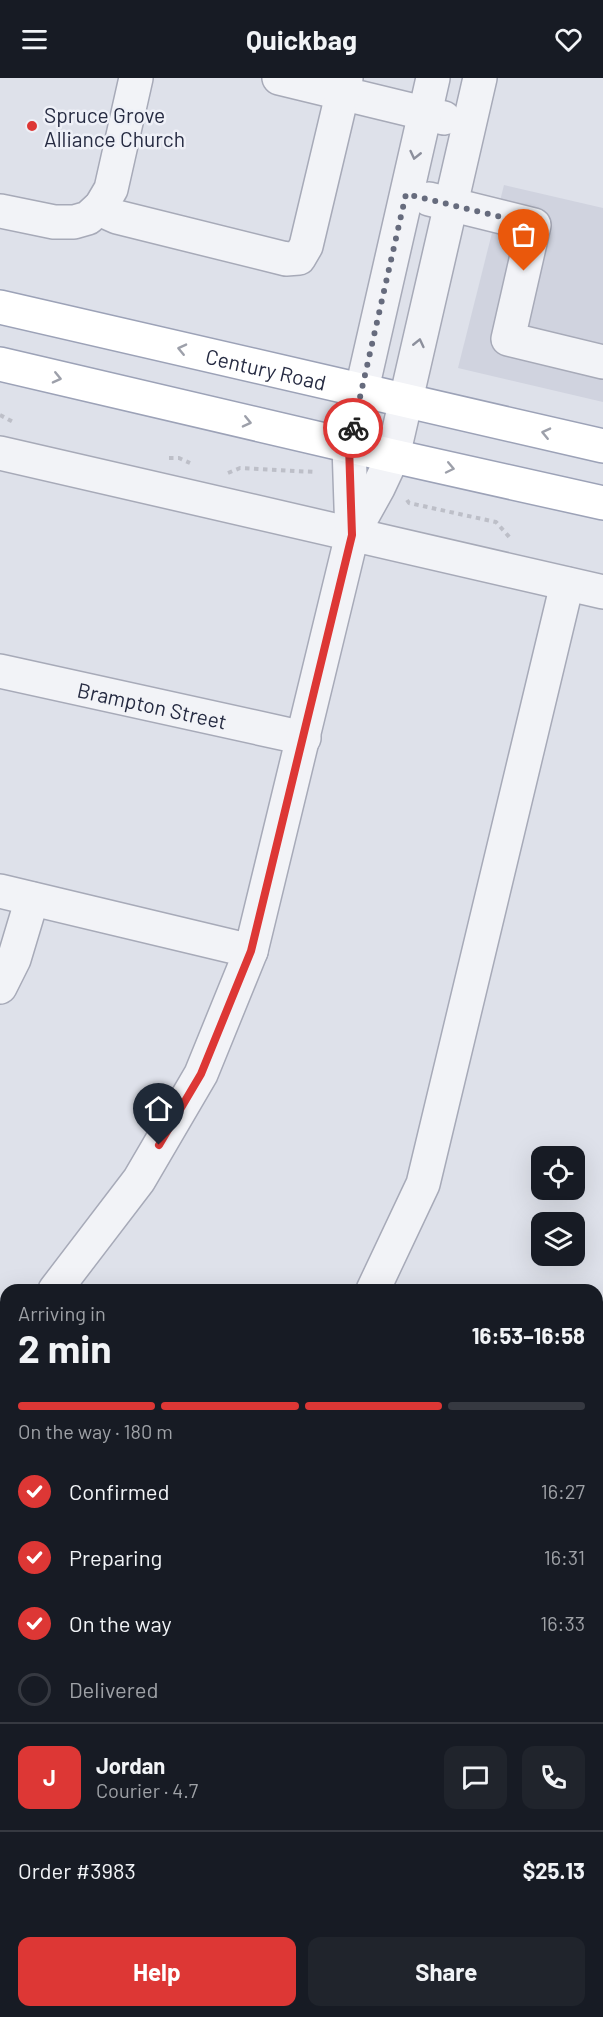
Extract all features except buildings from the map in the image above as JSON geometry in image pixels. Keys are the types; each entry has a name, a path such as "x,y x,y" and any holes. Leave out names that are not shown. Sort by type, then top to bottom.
{"main road":[{"name":"Century Road","path":"0,307 603,446"},
{"path":"0,364 603,503"}],"street":[{"path":"0,212 54,222 74,222 88,218 101,206 111,189 135,78"},
{"path":"279,78 345,86 424,113 469,125"},
{"path":"60,1284 139,1180 201,1074 251,951 352,535 349,446 433,78"},
{"path":"352,535 393,456 480,78"},
{"path":"101,206 108,213 117,217 286,259 298,258 306,246 345,86"},
{"path":"406,194 534,225 508,339 603,362"},
{"path":"0,453 603,592"},
{"path":"376,1284 423,1184 567,584"},
{"name":"Brampton Street","path":"0,671 304,738"},
{"path":"0,891 251,951"},
{"path":"0,987 14,959 32,899"}],"path":[{"path":"218,476 240,468 315,472"}],"shaded area":[{"path":"504,185 603,208 603,402 458,368"}],"way so far":[{"path":"353,428 406,194 534,225 524,271"}],"place":[{"name":"Spruce Grove Alliance Church","path":"32,126"}],"route":[{"path":"159,1145 201,1074 251,951 352,535 349,446 353,428"}]}
